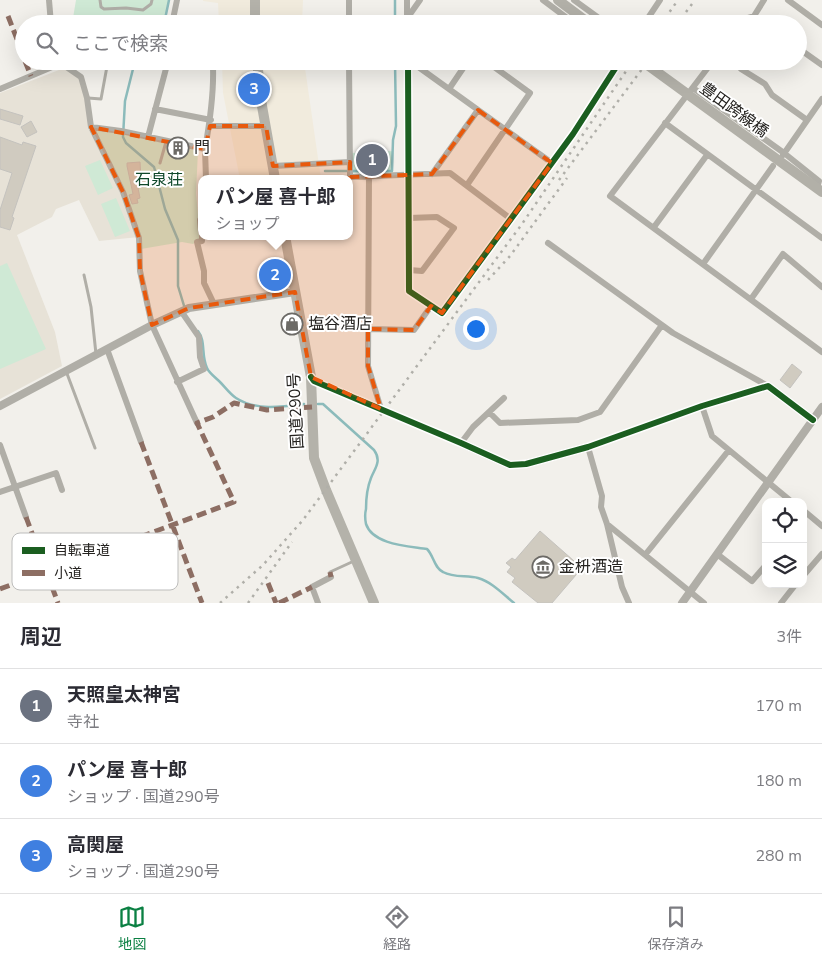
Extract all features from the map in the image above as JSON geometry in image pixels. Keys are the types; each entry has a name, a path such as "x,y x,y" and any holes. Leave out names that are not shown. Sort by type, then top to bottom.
{"highway":[{"path":"255,0 255,15"},
{"path":"258,70 274,175"},
{"name":"国道290号","path":"287,240 311,377 314,458 374,603"}],"main road":[{"path":"558,0 578,15"},
{"name":"豊田跨線橋","path":"655,70 781,160 819,190"}],"street":[{"path":"50,0 51,15"},
{"path":"174,15 177,0"},
{"path":"349,0 349,15"},
{"path":"407,0 407,15"},
{"path":"410,15 420,0"},
{"path":"543,0 562,15"},
{"path":"574,0 595,15"},
{"path":"650,15 660,0"},
{"path":"755,15 764,0"},
{"path":"788,0 822,26"},
{"path":"807,54 822,65"},
{"path":"0,89 45,70"},
{"path":"73,70 81,76 87,98 91,126 123,192 139,238 140,271 152,325 197,423"},
{"path":"148,137 166,70"},
{"path":"206,175 205,149 214,92 213,70"},
{"path":"349,70 350,175"},
{"path":"409,70 409,291 442,313 573,134 614,70"},
{"path":"422,70 552,163"},
{"path":"449,89 462,70"},
{"path":"467,186 530,93 498,70"},
{"path":"706,70 610,196 822,352"},
{"path":"743,70 765,84 772,94 807,120"},
{"path":"693,88 781,160"},
{"path":"703,264 756,190 781,160 822,99"},
{"path":"155,109 210,123 266,126"},
{"path":"432,174 478,110"},
{"path":"665,123 822,238"},
{"path":"91,126 205,149"},
{"path":"654,227 707,155"},
{"path":"273,166 350,162"},
{"path":"353,177 450,173 512,219"},
{"path":"369,176 368,366 381,410"},
{"path":"409,218 437,217 454,228 422,271 409,270"},
{"path":"202,240 197,242 204,271 204,283 214,304"},
{"path":"548,243 673,333 768,386 814,420"},
{"path":"751,299 782,254 822,287"},
{"path":"0,406 65,370 185,309 296,292"},
{"path":"368,329 414,330 431,306"},
{"path":"177,382 204,369 200,357 199,337 185,309"},
{"path":"489,412 500,423 578,420 600,412 662,325"},
{"path":"107,349 141,442"},
{"path":"311,377 381,410 510,465 526,464 588,447 702,406 768,386"},
{"path":"461,443 473,427 504,398"},
{"path":"702,406 712,436 787,498"},
{"path":"682,603 822,407"},
{"path":"0,445 26,516"},
{"path":"588,447 602,496 601,507 608,524 622,588 629,603"},
{"path":"645,555 729,450"},
{"path":"0,492 56,473 62,490"},
{"path":"807,515 822,526"},
{"path":"608,524 704,603"},
{"path":"717,554 752,581 762,570"},
{"path":"807,571 822,554"},
{"path":"318,603 312,588 330,575"},
{"path":"781,603 793,588"}],"lane":[{"path":"100,0 101,7 104,9 126,8 143,10 151,4 152,0"},
{"path":"87,98 101,99 106,70"},
{"path":"160,163 166,141"},
{"path":"84,275 91,307 96,355"},
{"path":"65,370 95,448"},
{"path":"330,575 356,560"}],"highlighted area":[{"path":"478,110 552,163 442,313 431,306 414,330 368,329 368,366 381,409 311,377 295,292 189,308 152,325 140,271 139,238 123,192 91,127 205,149 210,126 266,126 273,166 350,162 350,177 432,174"}],"shaded area":[{"path":"303,0 302,15 219,15 218,3 203,1"},
{"path":"59,70 67,70 81,78 87,111 139,237 99,241 79,200 56,209 52,217 17,235 55,332 62,366 0,399 0,93"},
{"path":"222,70 305,70 320,175 239,175 223,93"}],"green space":[{"path":"76,0 169,0 166,15 74,15"},
{"name":"石泉荘","path":"93,128 198,150 196,193 198,240 193,244 182,242 141,249 141,238"},
{"path":"393,151 393,173 353,173 352,153"},
{"path":"100,160 113,188 98,195 85,166"},
{"path":"116,198 130,231 115,237 101,204"},
{"path":"7,263 46,349 0,369 0,266"}],"building":[{"path":"0,109 23,116 20,125 0,119"},
{"path":"31,121 37,132 27,137 21,127"},
{"path":"0,137 22,145 23,142 36,146 12,217 14,218 10,230 0,227 0,210 12,173 0,169"},
{"path":"140,162 141,180 168,176 170,183 138,188 140,198 137,199 138,203 132,204 129,195 133,194 127,163"},
{"path":"284,268 287,283 267,284 265,273 268,272 267,270"},
{"path":"792,364 802,372 790,388 780,380"},
{"name":"金枡酒造","path":"540,531 582,568 552,603 538,603 512,582 515,578 507,572 511,567 506,563 512,558 515,560"}],"waterway":[{"path":"166,15 169,0"},
{"path":"395,0 395,15"},
{"path":"133,70 125,101 123,137 126,143 154,167 165,209 178,240 178,286 185,309"},
{"path":"325,171 392,171 393,140 396,126 395,70"},
{"path":"198,331 202,339 204,359 208,370 236,398 252,405 269,407 304,404"},
{"path":"318,404 323,404 374,450 376,454 378,461 368,489 365,514 366,524 370,531 376,536 392,543 427,549 440,570 447,574 474,577 488,582 514,603"}],"railway":[{"path":"667,15 678,0"},
{"path":"684,15 695,0"},
{"path":"220,603 263,565 303,520 522,224 627,70"},
{"path":"559,180 641,70"},
{"path":"488,280 510,256 567,178"},
{"path":"248,603 292,542"}],"marked path":[{"path":"8,16 15,34"},
{"path":"29,70 31,76"},
{"path":"151,533 234,502 197,423 213,417 234,403 267,410 312,407"},
{"path":"141,442 175,533"},
{"path":"26,517 32,533"},
{"path":"178,540 202,603"},
{"path":"330,572 331,577"},
{"path":"268,583 276,603"},
{"path":"0,589 12,585"},
{"path":"279,603 312,587"},
{"path":"53,590 58,603"}],"cycle path":[{"path":"408,70 409,291 442,313 573,134 614,70"},
{"path":"311,377 314,381 510,465 526,464 588,447 702,406 768,386 813,420"}],"place":[{"name":"高関屋","path":"254,89"},
{"name":"門","path":"178,148"},
{"name":"天照皇太神宮","path":"372,160"},
{"name":"パン屋 喜十郎","path":"275,275"},
{"name":"塩谷酒店","path":"292,324"},
{"name":"金枡酒造","path":"543,567"}]}
